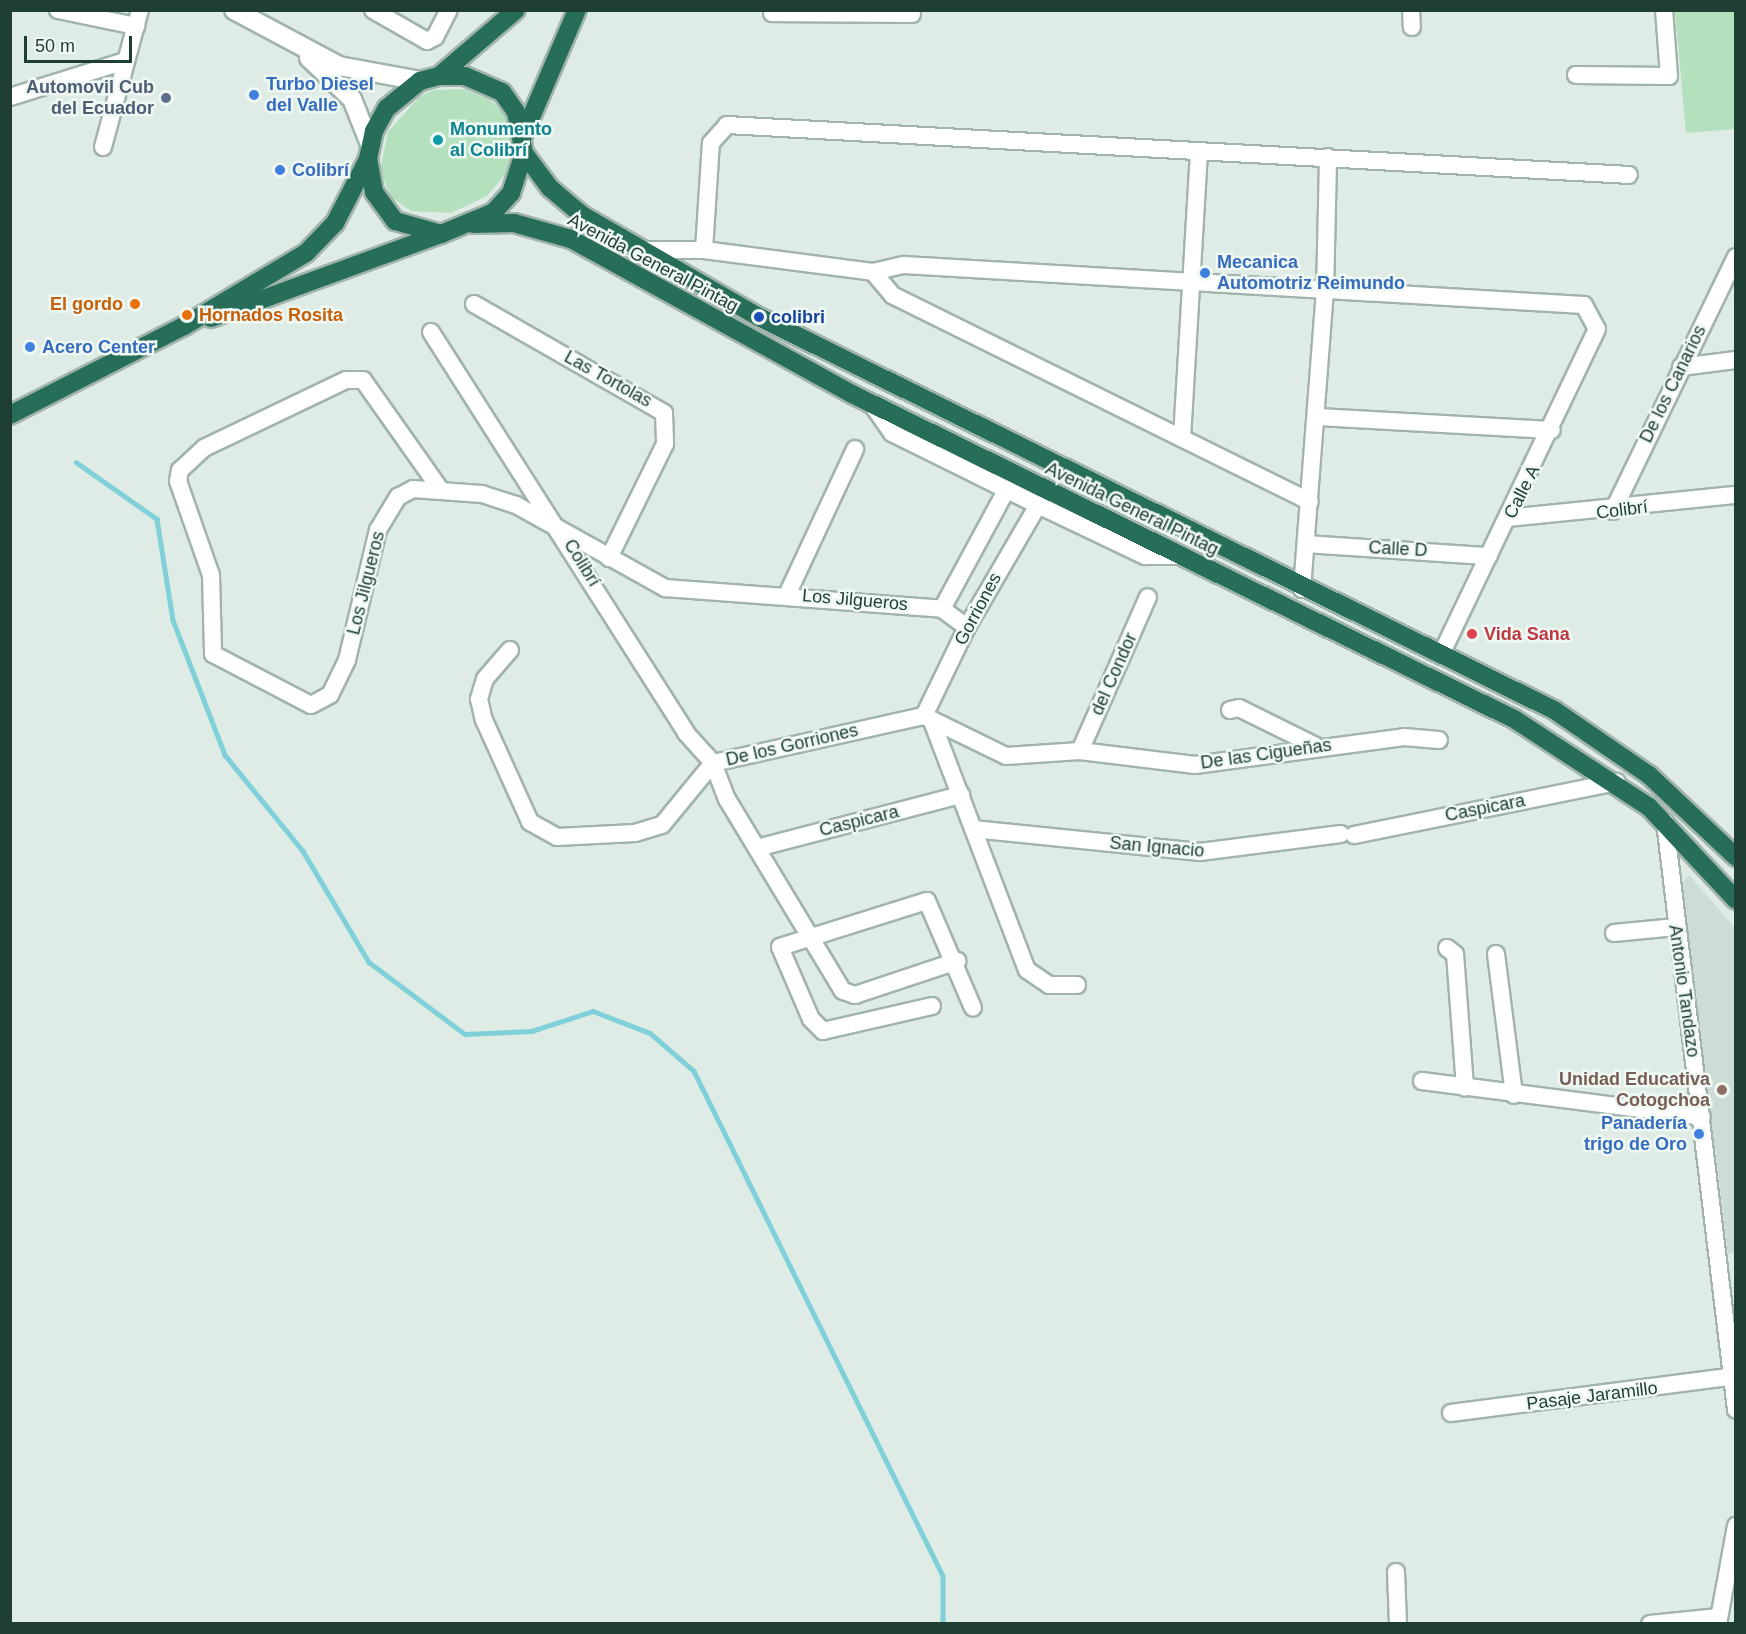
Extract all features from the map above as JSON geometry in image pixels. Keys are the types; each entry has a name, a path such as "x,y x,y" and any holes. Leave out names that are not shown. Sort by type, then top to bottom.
{"highway":[{"path":"439,76 516,10"},
{"path":"184,326 473,224 511,193 524,145 577,10"},
{"path":"10,415 184,326 317,243 335,223 387,108 420,81 439,76 465,76 495,86 516,112 524,145"},
{"name":"Avenida General Pintag","path":"524,145 565,202 759,317 1302,589 1442,652 1554,710 1614,749 1736,857"},
{"path":"369,152 374,192 395,221 441,234"},
{"name":"Avenida General Pintag","path":"473,224 514,223 571,239 871,403 1514,719 1617,782 1665,822 1736,900"}],"main road":[{"path":"234,10 299,48 362,73 420,81"},
{"path":"299,48 352,99 369,152"}],"street":[{"path":"58,10 138,18 103,147"},
{"path":"373,10 419,39 435,37 449,10"},
{"path":"1576,75 1669,76 1664,10"},
{"path":"772,13 912,14"},
{"path":"10,98 125,61"},
{"path":"704,250 711,143 728,125 1629,175"},
{"path":"1182,438 1188,284 1199,152"},
{"path":"1302,589 1325,293 1328,157"},
{"path":"642,249 674,254 704,250 873,272 904,265 1325,293"},
{"name":"De los Canarios","path":"1612,511 1736,258"},
{"path":"873,272 892,294 1310,502"},
{"name":"Calle A","path":"1325,293 1576,301 1590,309 1597,329 1552,430 1442,652"},
{"name":"Las Tortolas","path":"474,304 664,413 665,444 609,558"},
{"name":"Colibrí","path":"431,332 560,528 686,733 713,763 757,848 843,991 851,996 957,962"},
{"path":"1681,367 1736,360"},
{"name":"Los Jilgueros","path":"440,489 369,385 357,379 204,448 180,470 178,482 211,575 210,648 221,660 311,705 335,689 347,660 378,530 389,510 413,489 440,489 516,505 665,588 787,595 942,609"},
{"path":"871,403 892,433 1038,505 1145,556 1182,556"},
{"path":"1317,417 1552,430"},
{"path":"787,595 855,449"},
{"path":"967,627 942,609 1007,489"},
{"name":"Colibrí","path":"1508,519 1612,511 1736,495"},
{"name":"Gorriones","path":"928,720 967,627 1038,505"},
{"name":"Calle D","path":"1306,544 1489,556"},
{"name":"del Condor","path":"1080,751 1148,597"},
{"name":"De los Gorriones","path":"510,650 494,662 479,699 504,772 535,829 557,837 662,825 713,763 928,720"},
{"path":"1230,710 1239,708 1316,746"},
{"path":"928,720 961,795 1027,970 1049,985 1077,985"},
{"name":"De las Cigueñas","path":"928,720 1006,756 1080,751 1195,765 1316,746 1404,736 1439,740"},
{"name":"Caspicara","path":"1347,835 1617,782"},
{"name":"Caspicara","path":"757,848 961,795"},
{"name":"Antonio Tandazo","path":"1665,822 1676,927 1734,1376 1736,1410"},
{"name":"San Ignacio","path":"973,829 1200,852 1347,835"},
{"path":"932,1006 823,1031 811,1018 780,946 808,934 927,901 957,962 973,1008"},
{"path":"1614,933 1676,927"},
{"path":"1447,948 1455,954 1465,1088"},
{"path":"1496,954 1514,1095"},
{"path":"1422,1082 1702,1117"},
{"name":"Pasaje Jaramillo","path":"1451,1413 1734,1376"},
{"path":"1650,1623 1719,1620 1732,1576 1736,1526"},
{"path":"1396,1572 1398,1623"}],"shaded area":[{"name":"Unidad Educativa Cotogchoa","path":"1689,875 1735,928 1736,1253 1728,1254 1682,883"}],"green space":[{"path":"1675,11 1735,11 1735,129 1686,133"},
{"path":"464,89 490,100 506,115 513,145 508,171 487,196 451,213 411,211 391,197 380,171 388,132 419,97 434,90"}],"waterway":[{"path":"76,462 157,519 173,620 225,755 303,851 369,962 465,1034 532,1031 593,1011 650,1033 694,1071 943,1576 943,1624"}],"place":[{"name":"Turbo Diesel del Valle","path":"254,95"},
{"name":"Automovil Cub del Ecuador","path":"166,98"},
{"name":"Monumento al Colibrí","path":"438,140"},
{"name":"Colibrí","path":"280,170"},
{"name":"Mecanica Automotriz Reimundo","path":"1205,273"},
{"name":"El gordo","path":"135,304"},
{"name":"Hornados Rosita","path":"187,315"},
{"name":"colibri","path":"759,317"},
{"name":"Acero Center","path":"30,347"},
{"name":"Vida Sana","path":"1472,634"},
{"name":"Unidad Educativa Cotogchoa","path":"1722,1090"},
{"name":"Panadería trigo de Oro","path":"1699,1134"}]}
